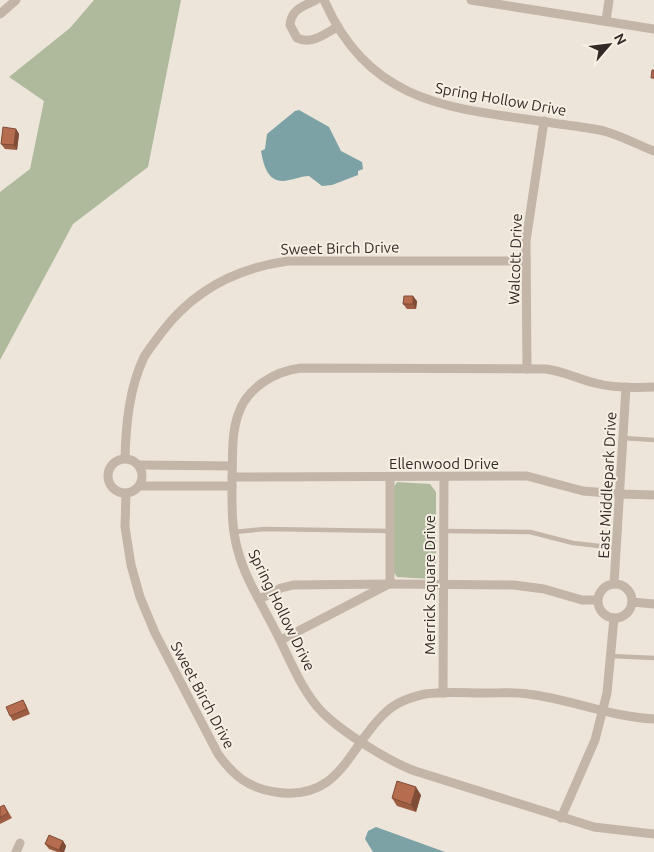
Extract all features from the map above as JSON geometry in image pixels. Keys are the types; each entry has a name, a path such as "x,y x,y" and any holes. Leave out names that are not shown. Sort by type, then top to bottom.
{"street":[{"path":"0,14 16,0"},
{"path":"316,0 297,9 293,14 290,25 297,38 307,41 313,40 337,27"},
{"name":"Spring Hollow Drive","path":"324,0 337,27 365,61 395,85 412,94 453,108 606,132 654,151"},
{"path":"471,0 654,29"},
{"path":"606,21 609,0"},
{"name":"Walcott Drive","path":"527,369 526,261 529,217 544,121"},
{"name":"Sweet Birch Drive","path":"125,458 127,417 144,356 172,319 194,299 234,275 268,264 288,261 526,261"},
{"name":"Spring Hollow Drive","path":"654,387 596,384 560,370 302,368 288,370 263,382 249,395 238,413 234,429 232,466 234,532 238,552 248,578 307,693 322,712 362,742 401,766 594,827 654,834"},
{"name":"East Middlepark Drive","path":"614,584 626,387"},
{"path":"125,458 133,460 140,466 143,473 142,482 137,488 126,494 114,489 109,482 108,474 111,466 117,460 125,458"},
{"path":"140,466 232,466"},
{"name":"Ellenwood Drive","path":"139,486 232,481 527,476 583,491 654,495"},
{"path":"390,477 390,584"},
{"name":"Merrick Square Drive","path":"442,693 444,477"},
{"name":"Sweet Birch Drive","path":"126,494 125,528 130,565 140,597 155,633 218,754 230,770 244,782 264,791 285,794 303,792 320,786 335,776 350,760 374,725 386,712 402,702 417,696 442,693 527,694 602,711 654,719"},
{"path":"281,640 390,584"},
{"path":"260,599 281,588 293,585 390,584 514,585 544,589 582,600 597,600"},
{"path":"614,584 622,586 629,591 632,602 626,614 619,618 603,615 598,608 597,600 600,592 606,586 614,584"},
{"path":"632,602 654,604"},
{"path":"561,818 595,740 607,692 614,618"},
{"path":"16,852 20,843"}],"lane":[{"path":"624,438 654,440"},
{"path":"234,532 265,529 390,531"},
{"path":"444,531 530,532 572,543 617,548"},
{"path":"611,656 654,658"}],"green space":[{"path":"94,0 181,0 148,167 73,224 0,360 0,192 30,169 44,101 9,77 70,28"},
{"path":"397,482 430,484 436,492 436,572 430,579 397,577 393,571 392,490"}],"water":[{"path":"299,110 329,127 341,151 362,162 363,169 358,171 358,175 332,185 322,186 309,176 282,181 272,178 266,169 261,151 265,149 267,134 295,111"},
{"path":"376,827 445,852 373,852 365,839 368,831"}],"building":[{"path":"652,70 654,70 654,78 651,78"},
{"path":"3,127 16,129 14,145 1,144"},
{"path":"404,296 413,296 413,304 403,304"},
{"path":"23,700 27,709 10,716 6,707"},
{"path":"397,781 416,787 411,805 392,798"},
{"path":"4,805 8,813 0,818 0,807"},
{"path":"49,835 63,841 59,850 45,844"}]}
